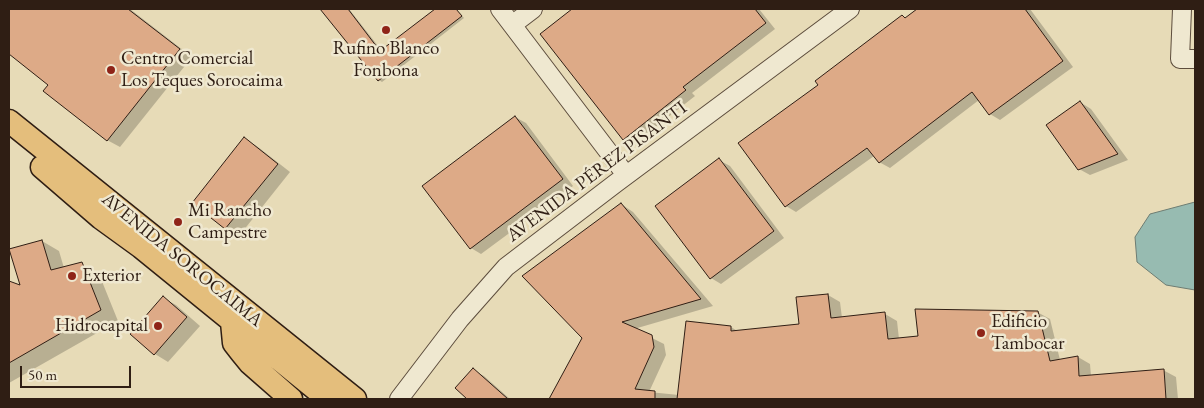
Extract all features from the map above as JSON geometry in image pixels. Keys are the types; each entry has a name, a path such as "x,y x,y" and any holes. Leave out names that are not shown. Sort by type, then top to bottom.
{"main road":[{"name":"AVENIDA SOROCAIMA","path":"9,121 355,399"},
{"name":"AVENIDA SOROCAIMA","path":"9,138 101,218 141,247 328,399"},
{"path":"232,322 234,343 250,363 291,399"}],"street":[{"path":"500,9 626,175"},
{"path":"512,25 533,9"},
{"name":"AVENIDA PÉREZ PISANTI","path":"399,399 460,320 506,267 626,175 850,9"},
{"path":"1182,9 1180,58 1195,59"}],"water":[{"path":"1195,202 1195,290 1166,285 1137,262 1135,237 1150,214"}],"building":[{"name":"Centro Comercial Los Teques Sorocaima","path":"9,9 128,9 180,49 107,141 43,91 48,85 9,54"},
{"path":"320,9 348,9 380,51 435,9 456,9 462,16 378,81"},
{"path":"572,9 755,9 766,23 683,87 686,90 623,140 540,34"},
{"path":"917,9 1025,9 1063,61 989,115 972,92 879,163 867,148 785,207 738,143 818,85 815,81 902,15 905,18"},
{"path":"1080,101 1118,154 1078,170 1046,125"},
{"path":"515,116 563,179 470,249 422,186"},
{"path":"244,137 278,164 225,229 192,203"},
{"path":"719,158 774,231 710,279 655,206"},
{"path":"621,203 701,299 622,322 652,335 654,347 635,389 655,391 655,399 549,399 582,338 522,276"},
{"path":"42,240 51,270 82,262 101,310 9,363 9,281 20,285 9,249"},
{"path":"828,294 831,318 885,312 888,339 918,336 915,309 1038,311 1050,361 1078,356 1079,376 1164,369 1166,399 677,399 686,321 731,326 731,331 799,324 796,297"},
{"name":"Hidrocapital","path":"163,296 187,317 154,355 130,334"},
{"path":"473,368 508,399 467,399 455,388"}],"place":[{"name":"Rufino Blanco Fonbona","path":"386,30"},
{"name":"Centro Comercial Los Teques Sorocaima","path":"111,70"},
{"name":"Mi Rancho Campestre","path":"178,222"},
{"name":"Exterior","path":"72,276"},
{"name":"Hidrocapital","path":"158,326"},
{"name":"Edificio Tambocar","path":"981,333"}]}
